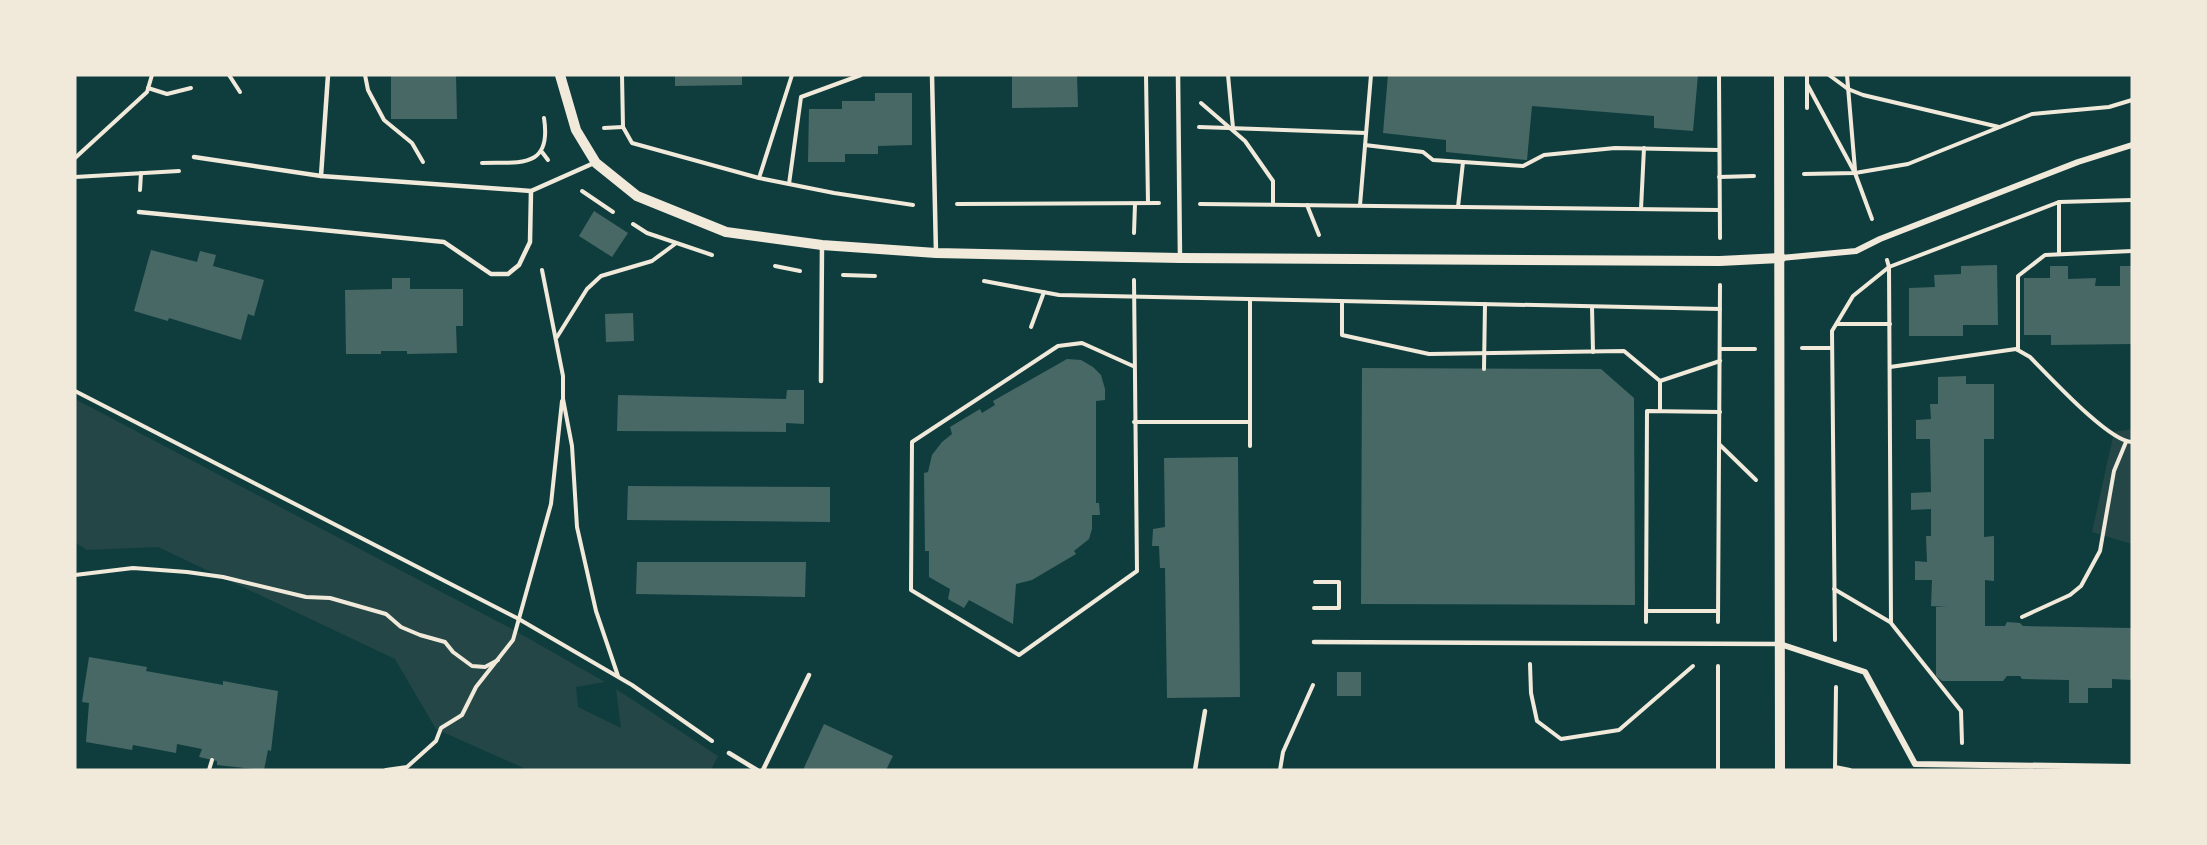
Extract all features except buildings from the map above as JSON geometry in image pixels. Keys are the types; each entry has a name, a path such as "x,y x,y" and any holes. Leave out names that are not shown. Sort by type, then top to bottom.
{"street":[{"path":"560,75 576,130 596,163 637,196 726,232 822,245 936,253 1180,258 1720,261 1780,258 1856,251 1880,239 2067,166 2132,145"},
{"path":"1779,75 1780,770"},
{"path":"1780,644 1836,660 1865,672 1915,764 2132,767"}],"lane":[{"path":"321,176 328,75"},
{"path":"932,75 936,253"},
{"path":"1178,75 1180,258"},
{"path":"194,158 321,176 531,191 596,163"},
{"path":"139,212 444,242 491,274 508,274 519,265 530,242 531,191"},
{"path":"822,245 822,381"},
{"path":"1314,642 1780,644"},
{"path":"763,770 809,675"},
{"path":"1196,770 1205,711"},
{"path":"729,753 757,770"}],"path":[{"path":"75,158 148,88 152,75"},
{"path":"228,75 240,92"},
{"path":"365,75 368,90 384,120 412,143 424,165 414,164"},
{"path":"622,75 623,127 632,143 759,178 914,205"},
{"path":"759,178 792,75"},
{"path":"789,184 801,98 861,75"},
{"path":"1146,75 1148,203"},
{"path":"1228,75 1233,128"},
{"path":"1360,205 1371,75"},
{"path":"1719,75 1719,177"},
{"path":"1829,75 1848,89 1963,121 2000,127"},
{"path":"1848,75 1856,173"},
{"path":"1178,84 1233,128 1245,141 1274,182 1273,204"},
{"path":"1807,84 1856,173"},
{"path":"148,88 167,94 191,88"},
{"path":"1806,174 1856,173 1908,164 2032,114 2109,107 2132,100"},
{"path":"1179,127 1366,133"},
{"path":"479,163 522,162 534,157 542,152 546,142 546,131"},
{"path":"1365,145 1423,152 1433,160 1523,166 1545,155 1615,148 1719,150"},
{"path":"1641,209 1644,148"},
{"path":"1458,207 1463,162"},
{"path":"75,177 177,171"},
{"path":"141,173 141,182"},
{"path":"1850,770 1835,769 1832,331 1853,296 1889,267 2059,202 2132,200"},
{"path":"2059,202 2059,253"},
{"path":"955,204 1179,203 1719,210"},
{"path":"1307,205 1319,236 1316,258"},
{"path":"386,770 407,767 436,741 441,728 462,715 476,687 513,640 542,541 551,504 563,399 563,376 541,265 530,242"},
{"path":"557,337 587,289 601,276 652,261 676,243"},
{"path":"2018,350 2018,276 2044,255 2132,251"},
{"path":"1889,267 1891,623"},
{"path":"1133,366 1082,344 1058,346 912,442 911,590 1020,655 1137,571 1133,366 1134,275"},
{"path":"1030,327 1044,292"},
{"path":"1250,300 1250,446"},
{"path":"1342,302 1342,335 1429,354 1624,351 1660,381"},
{"path":"1484,369 1485,304"},
{"path":"1592,307 1593,352"},
{"path":"1836,324 1890,324"},
{"path":"1718,770 1720,349"},
{"path":"1890,367 2018,350 2030,357 2105,429 2126,442 2132,442"},
{"path":"1660,381 1720,361"},
{"path":"1660,381 1660,411"},
{"path":"75,391 518,618 618,677 729,753"},
{"path":"563,399 572,446 577,527 584,567 618,677"},
{"path":"1646,644 1647,411 1720,411"},
{"path":"1134,422 1250,422"},
{"path":"2022,617 2070,595 2081,586 2100,551 2114,471 2126,442"},
{"path":"1720,445 1758,482"},
{"path":"75,575 133,568 187,572 224,577 306,597 330,598 386,614 401,627 445,642 453,652 472,666 485,667 498,660"},
{"path":"1314,608 1339,608 1340,582 1315,582"},
{"path":"1834,589 1891,623 1960,711 1963,765"},
{"path":"1646,611 1718,611"},
{"path":"1530,643 1531,693 1537,720 1561,739 1619,730 1718,644"},
{"path":"1280,770 1283,752 1313,685"},
{"path":"209,770 212,760"}],"shaded area":[{"path":"75,399 512,629 605,682 576,687 578,707 621,728 616,689 718,756 711,770 528,770 436,729 395,659 158,547 87,550 75,542"},
{"path":"2132,429 2132,544 2092,532 2114,432"}]}
